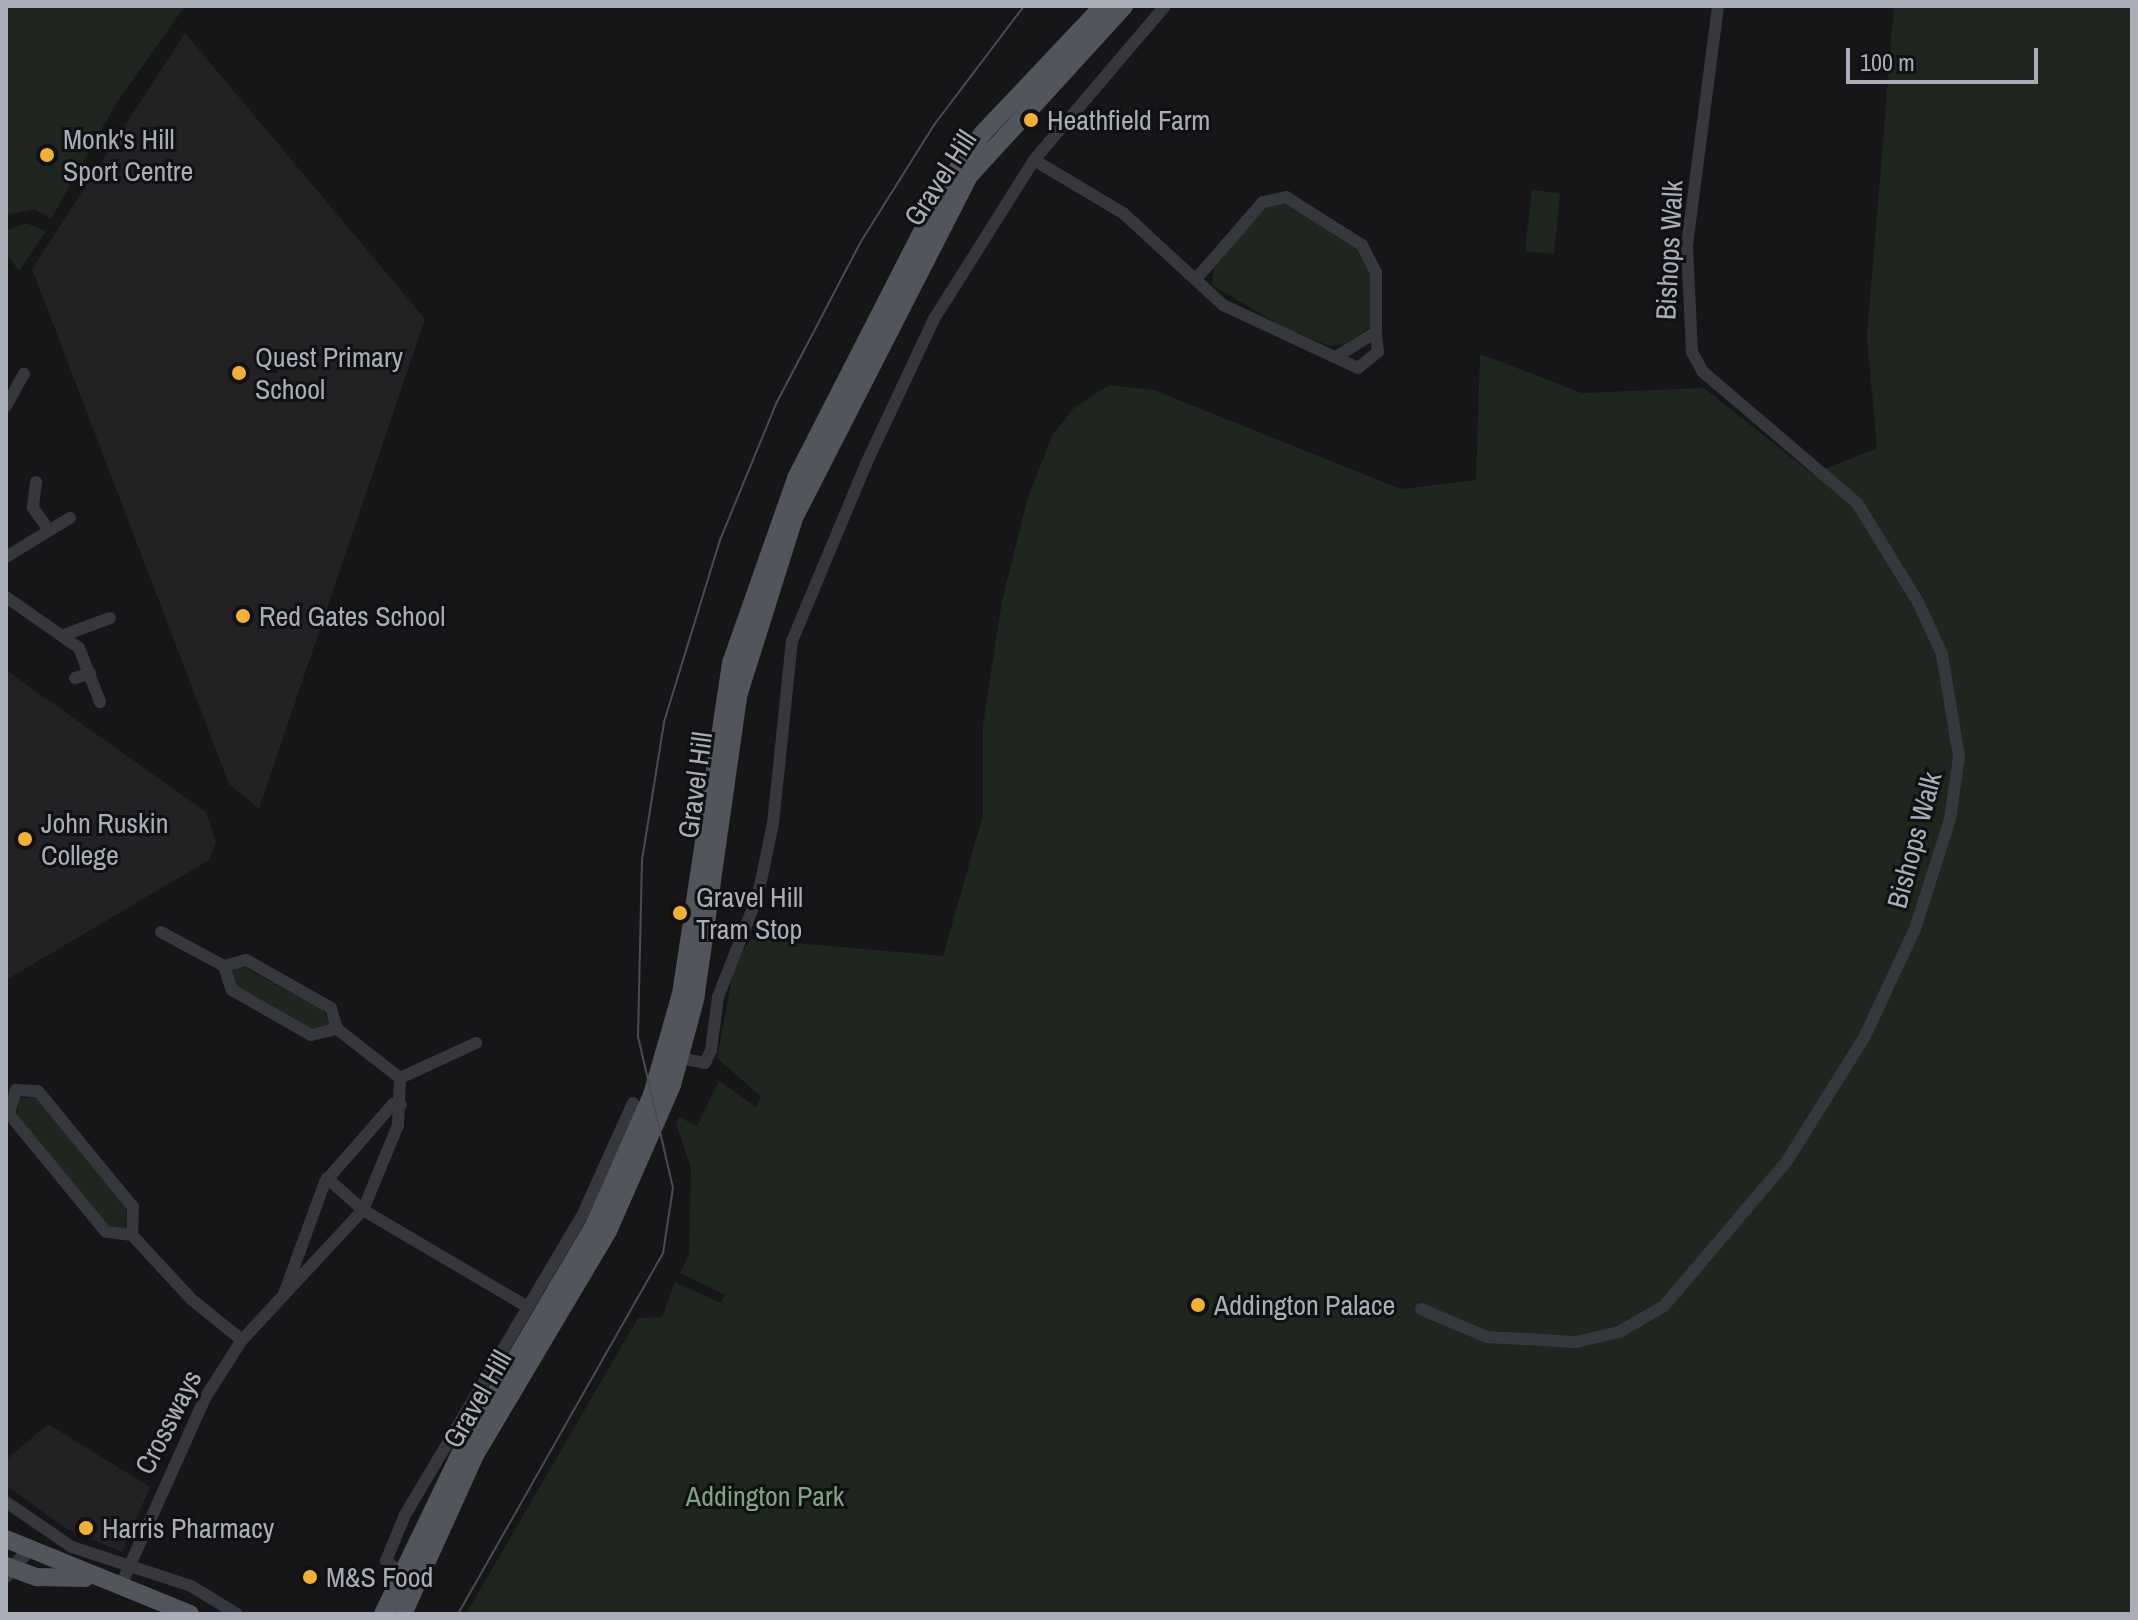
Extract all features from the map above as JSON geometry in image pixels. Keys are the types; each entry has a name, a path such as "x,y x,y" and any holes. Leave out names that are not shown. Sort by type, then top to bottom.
{"main road":[{"name":"Gravel Hill","path":"383,1614 397,1570 620,1155 676,1017 711,758 739,631 773,531 945,187 983,133 1103,6"},
{"name":"Gravel Hill","path":"403,1614 475,1455 608,1231 680,1058 701,968 730,736 757,622 790,529 969,176 1124,6"},
{"path":"13,1545 100,1578"},
{"path":"8,1571 100,1578 124,1576 190,1614"}],"street":[{"path":"680,1058 699,1064 711,1050 729,957 758,895 792,641 934,319 1034,160 1165,6"},
{"name":"Bishops Walk","path":"1421,1309 1487,1337 1576,1342 1619,1332 1664,1306 1787,1161 1865,1036 1915,929 1950,819 1959,757 1942,654 1918,602 1857,503 1703,372 1692,352 1687,245 1718,6"},
{"path":"1034,160 1123,213 1223,305 1358,368 1371,365 1376,332 1371,257 1286,197 1263,202 1196,279"},
{"path":"1336,357 1376,332"},
{"path":"6,406 24,374"},
{"path":"36,482 33,508 47,527"},
{"path":"6,557 47,527 70,518"},
{"path":"6,597 64,635 90,673 100,702"},
{"path":"64,635 110,618"},
{"path":"75,678 90,673"},
{"path":"161,932 224,966 232,990 285,1020 316,1036 337,1029"},
{"path":"224,966 246,960 307,994 337,1014 337,1029"},
{"path":"337,1029 400,1078 476,1043"},
{"name":"Crossways","path":"124,1576 205,1398 242,1340 363,1210 395,1137 401,1105 400,1078"},
{"path":"132,1235 133,1207 38,1091 16,1090 9,1114 106,1232 132,1235 242,1340"},
{"name":"Gravel Hill","path":"397,1570 387,1554 405,1515 620,1155 633,1103"},
{"name":"Crossways","path":"283,1297 327,1178 393,1104 401,1105"},
{"path":"327,1178 363,1210 528,1307"},
{"path":"6,1502 72,1547 124,1576 208,1593 237,1614"},
{"path":"8,1571 13,1545"}],"shaded area":[{"path":"185,33 425,319 259,809 229,784 32,269"},
{"path":"6,670 206,812 216,842 209,860 6,980"},
{"path":"48,1424 150,1487 122,1552 65,1528 6,1485 6,1460"}],"green space":[{"name":"Monk's Hill Sport Centre","path":"6,6 185,6 117,102 51,219 35,209 6,215"},
{"name":"Addington Park","path":"1894,6 2132,6 2132,1614 466,1614 638,1318 662,1317 675,1282 721,1303 725,1295 680,1273 689,1254 691,1168 676,1123 679,1117 697,1126 719,1081 756,1107 761,1097 717,1058 735,962 751,939 943,956 983,815 983,724 1002,601 1027,500 1052,436 1074,408 1109,385 1154,390 1401,489 1476,480 1480,354 1582,393 1704,388 1812,474 1877,448 1867,337"},
{"path":"1532,190 1560,193 1554,254 1525,251"},
{"path":"1285,203 1358,249 1370,272 1370,327 1346,344 1329,346 1283,327 1212,285 1214,266 1268,206"},
{"path":"26,223 46,231 19,271 6,253 6,231"},
{"path":"244,967 323,1010 332,1027 317,1033 233,985 229,969"},
{"path":"36,1097 126,1208 125,1231 108,1227 17,1114 19,1098"}],"tram line":[{"path":"458,1614 663,1253 673,1188 638,1036 642,860 664,722 720,540 777,402 860,243 934,125 1024,6"}],"place":[{"name":"Heathfield Farm","path":"1031,120"},
{"name":"Monk's Hill Sport Centre","path":"47,155"},
{"name":"Quest Primary School","path":"239,373"},
{"name":"Red Gates School","path":"243,616"},
{"name":"John Ruskin College","path":"25,839"},
{"name":"Gravel Hill Tram Stop","path":"680,913"},
{"name":"Addington Palace","path":"1198,1305"},
{"name":"Harris Pharmacy","path":"86,1528"},
{"name":"M&S Food","path":"310,1577"}]}
